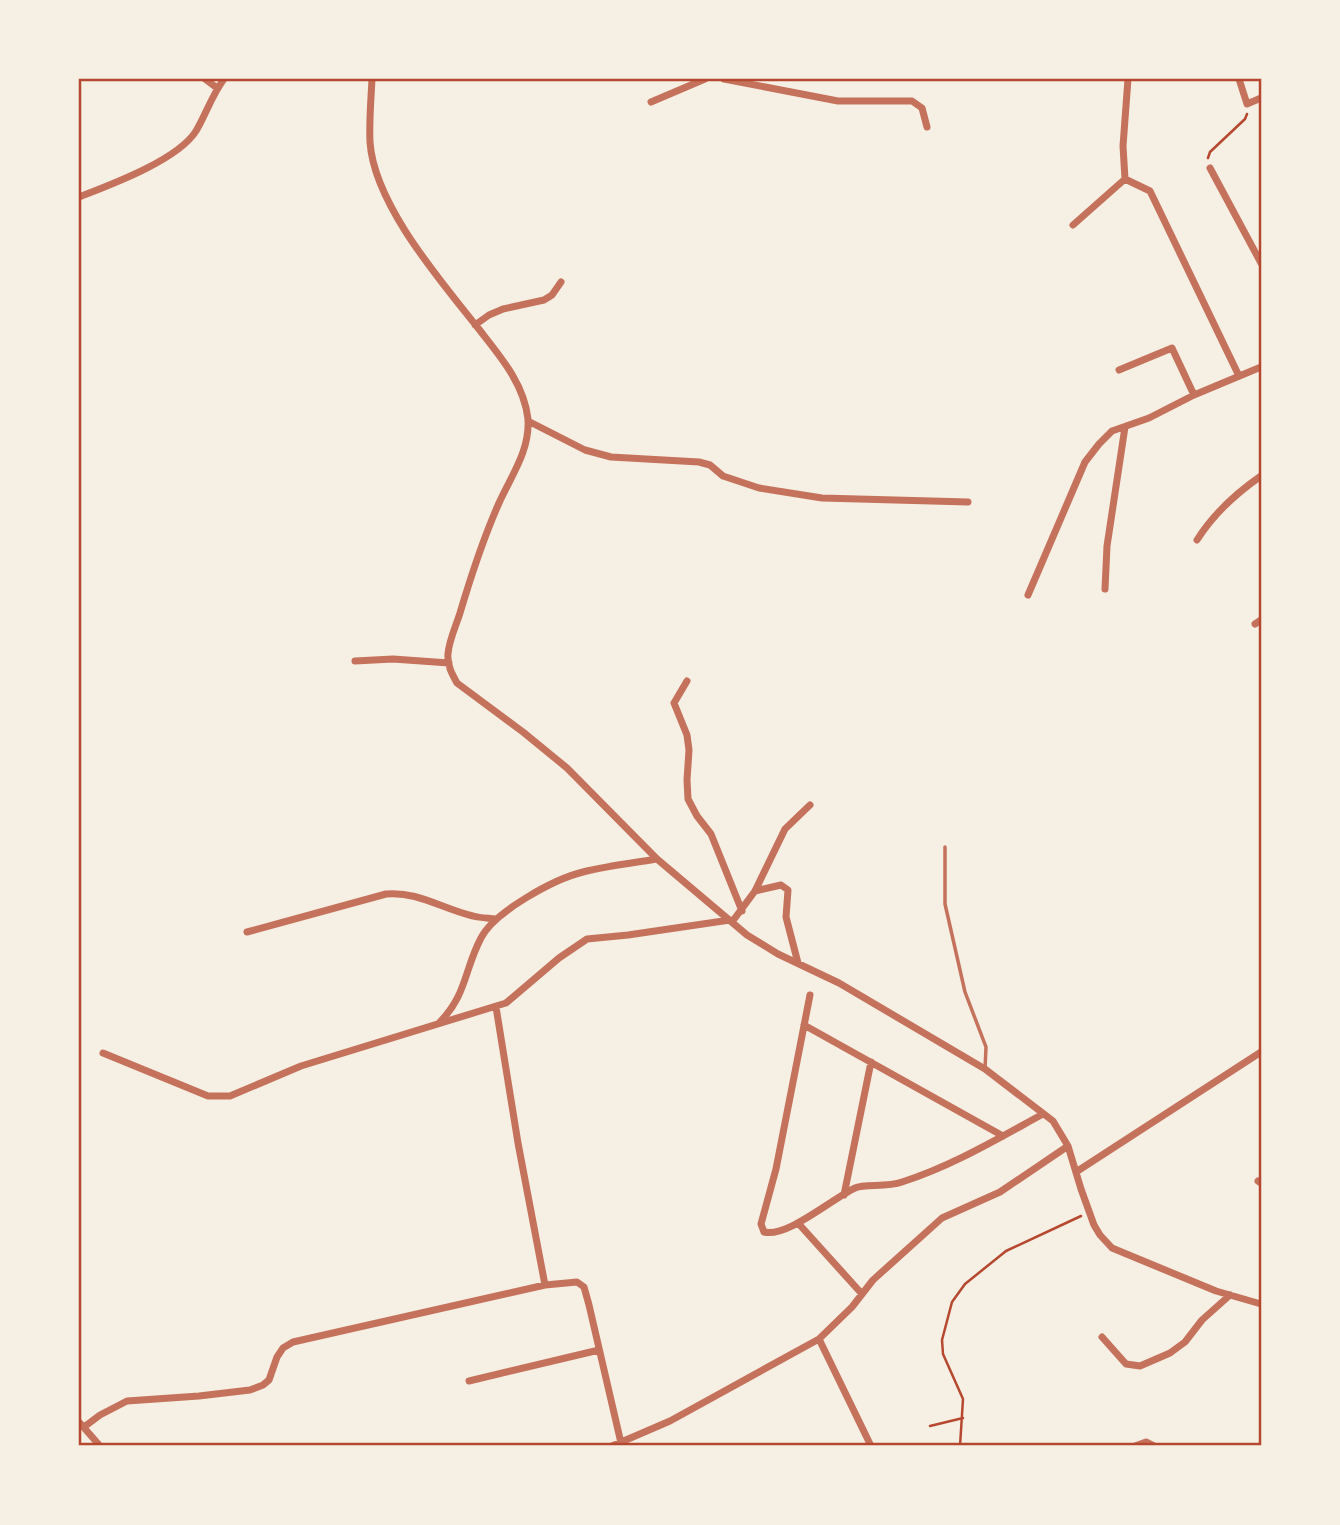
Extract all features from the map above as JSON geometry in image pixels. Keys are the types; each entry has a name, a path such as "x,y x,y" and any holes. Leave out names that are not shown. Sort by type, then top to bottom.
{"street":[{"path":"205,79 217,88"},
{"path":"79,197 113,184 182,146 195,133 224,79"},
{"path":"372,79 370,143 378,175 395,214 427,263 515,379 528,421 522,458 499,502 478,555 450,644 449,663 457,683 567,768 657,859 747,935 778,954 839,983 985,1069 1053,1121 1068,1146 1089,1213 1100,1235 1120,1253 1261,1304"},
{"path":"651,102 705,79"},
{"path":"724,79 838,101 912,101 922,108 927,127"},
{"path":"1125,179 1123,146 1128,79"},
{"path":"1239,79 1247,104 1261,98"},
{"path":"1210,168 1261,262"},
{"path":"1073,225 1125,179"},
{"path":"1125,179 1150,191 1239,376"},
{"path":"475,325 489,314 544,300 552,295 561,282"},
{"path":"1119,370 1171,347 1194,395"},
{"path":"1028,595 1085,462 1099,443 1112,431 1125,428 1261,367"},
{"path":"528,421 585,450 611,457 699,462 710,465 723,476 759,488 822,498 968,502"},
{"path":"1105,589 1107,546 1125,428"},
{"path":"1197,540 1225,504 1261,476"},
{"path":"355,661 393,659 449,663"},
{"path":"687,681 674,703 687,735 688,799 711,834 742,911"},
{"path":"103,1052 208,1096 230,1096 301,1066 496,1007 506,1003 559,958 587,939 731,921 742,911 755,891 785,829 810,805"},
{"path":"439,1024 452,1010 465,987 474,952 482,934 496,919 546,887 580,873 657,859"},
{"path":"755,891 781,885 788,890 786,917 798,963"},
{"path":"247,932 398,893 410,894 472,916 496,919"},
{"path":"810,995 776,1169 761,1224 764,1232 771,1234 798,1223 856,1187 886,1187 945,1167 1043,1114"},
{"path":"496,1007 545,1285"},
{"path":"804,1025 1003,1136"},
{"path":"1076,1172 1261,1052"},
{"path":"844,1195 872,1062"},
{"path":"612,1446 670,1421 819,1339 873,1280 942,1218 1000,1192 1068,1146"},
{"path":"798,1223 862,1294"},
{"path":"100,1446 81,1424 127,1401 250,1390 263,1385 269,1380 277,1357 293,1342 545,1285 577,1282 584,1287 621,1443"},
{"path":"1102,1337 1126,1364 1140,1366 1170,1353 1185,1342 1202,1321 1230,1295"},
{"path":"819,1339 871,1446"},
{"path":"469,1381 598,1350"},
{"path":"1135,1446 1146,1442 1154,1446"}],"lane":[{"path":"944,847 946,904 965,992 986,1047 985,1069"}],"path":[{"path":"1210,168 1210,152 1245,119 1247,104"},
{"path":"960,1446 962,1392 943,1354 942,1340 952,1302 965,1284 1006,1251 1089,1213"},
{"path":"930,1426 963,1418"}]}
